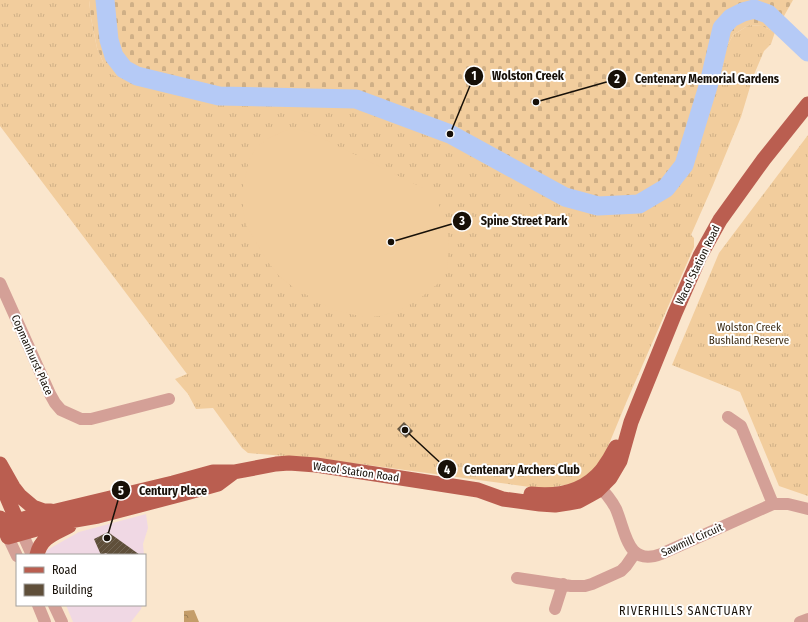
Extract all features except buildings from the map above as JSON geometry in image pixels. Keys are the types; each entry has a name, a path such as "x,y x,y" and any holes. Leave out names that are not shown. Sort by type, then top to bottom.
{"main road":[{"name":"Wacol Station Road","path":"10,527 54,512 213,472 234,472 289,463 316,465 478,490 502,499 540,504 555,505 579,501 597,491 597,483 610,478 620,461 631,422 687,287 700,256 720,220 760,165 808,104"},
{"path":"0,464 20,496 33,507 44,511 54,512"},
{"name":"Wacol Station Road","path":"10,527 58,523 123,510 218,484 234,472"},
{"path":"0,481 10,527"},
{"path":"37,554 40,545 46,539 84,519"}],"street":[{"name":"Copmanhurst Place","path":"0,282 50,394 61,410 81,419 91,419 169,399"},
{"path":"728,417 741,426 773,504"},
{"path":"517,578 572,586 585,586 615,574 626,566 635,553 628,545 615,508 597,483"},
{"name":"Sawmill Circuit","path":"635,553 644,557 653,557 773,504 788,504 808,509"},
{"path":"10,527 31,554"},
{"path":"10,527 17,554"},
{"path":"555,610 563,584"},
{"path":"38,606 45,622"},
{"path":"54,606 62,622"},
{"path":"800,622 808,619"}],"shaded area":[{"path":"146,514 148,528 143,544 144,554 45,554 47,550 79,532"},
{"path":"66,606 142,606 131,622 73,622"}],"green space":[{"path":"0,0 89,0 97,48 103,62 131,84 174,93 196,93 253,100 276,92 326,96 378,104 403,110 491,164 538,187 556,194 590,202 606,202 615,207 628,204 639,206 695,153 720,59 733,35 749,25 762,26 775,32 771,44 764,51 753,77 741,117 691,235 694,238 694,247 598,467 580,482 544,489 368,465 248,453 242,448 213,408 196,409 188,394 175,379 187,374 0,126"},
{"path":"89,0 793,0 775,32 762,26 749,25 733,35 720,59 695,153 687,173 675,187 653,200 639,206 628,204 615,207 606,202 590,202 556,194 538,187 491,164 403,110 378,104 326,96 276,92 253,100 196,93 174,93 131,84 109,73 103,62 97,48"},
{"path":"297,129 311,133 423,188 438,203 447,225 449,244 447,271 441,281 419,299 401,310 380,316 363,317 334,310 294,288 279,276 268,262 246,225 243,210 243,187 249,160 256,148 267,139 284,131"},
{"name":"Wolston Creek Bushland Reserve","path":"808,135 808,496 779,486 740,392 672,365 719,253"},
{"path":"194,610 199,622 184,622 184,611"}],"waterway":[{"path":"105,0 109,40 114,56 124,69 137,76 219,96 356,99 450,134 565,197 598,206 639,204 666,188 684,165 709,83 722,28 731,18 743,12 754,9 768,14 808,52"}],"place":[{"name":"Centenary Memorial Gardens","path":"536,102"},
{"name":"Wolston Creek","path":"450,134"},
{"name":"Spine Street Park","path":"391,242"},
{"name":"Centenary Archers Club","path":"405,430"},
{"name":"Century Place","path":"107,538"}],"district":[{"name":"RIVERHILLS SANCTUARY","path":"686,611"}]}
